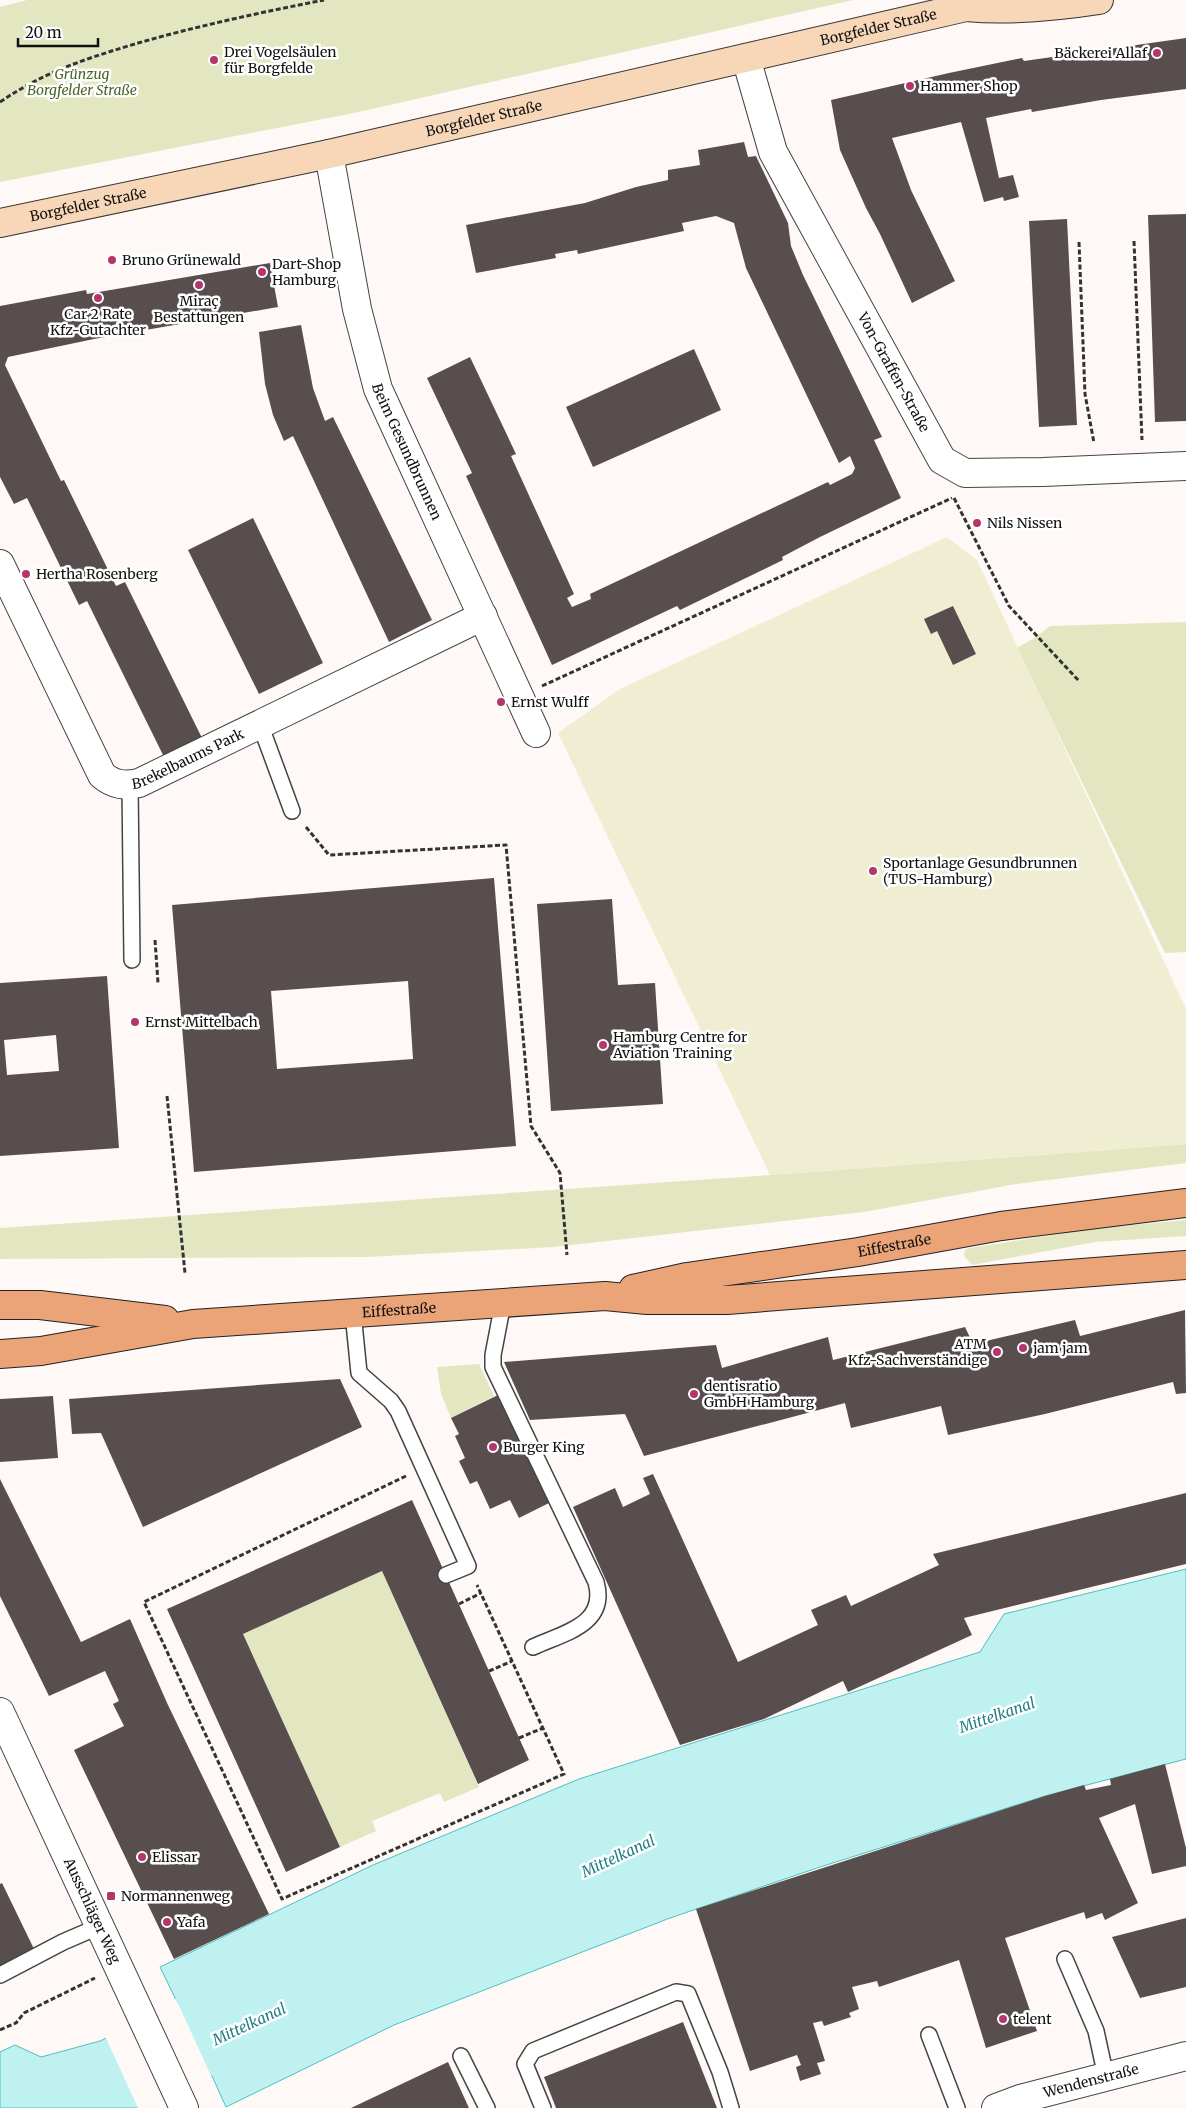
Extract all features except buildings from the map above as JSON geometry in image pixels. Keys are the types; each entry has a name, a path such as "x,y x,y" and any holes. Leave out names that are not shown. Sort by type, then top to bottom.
{"main road":[{"name":"Borgfelder Straße","path":"0,223 329,154 974,4 1002,10 1055,7 1099,0"},
{"name":"Eiffestraße","path":"0,1354 41,1350 193,1324 605,1296 687,1277 858,1252 1001,1226 1186,1203"},
{"name":"Eiffestraße","path":"605,1296 647,1300 727,1300 1186,1266"},
{"name":"Eiffestraße","path":"0,1305 40,1305 193,1324"}],"street":[{"name":"Von-Graffen-Straße","path":"746,58 773,152 942,460 965,473 1186,466"},
{"name":"Beim Gesundbrunnen","path":"329,154 357,309 378,390 484,616 536,733"},
{"name":"Brekelbaums Park","path":"0,564 102,775 109,781 120,785 139,783 484,616"},
{"name":"Ausschläger Weg","path":"0,1712 100,1926 139,2016 181,2101"},
{"name":"Wendenstraße","path":"1014,2105 1106,2077 1186,2056"}],"lane":[{"path":"260,724 292,811"},
{"path":"130,785 132,960"},
{"path":"503,1303 493,1355 493,1367 600,1594 597,1608 582,1625 533,1647"},
{"path":"353,1313 359,1372 398,1411 422,1468 468,1566 446,1575"},
{"path":"0,1975 100,1926"},
{"path":"1065,1959 1096,2031 1106,2077"},
{"path":"543,2108 525,2064 533,2051 676,1992 688,1994 720,2072 731,2108"},
{"path":"929,2035 957,2108"},
{"path":"462,2056 487,2108"}],"path":[{"path":"0,102 39,77 77,62 161,36 251,14 324,0"},
{"path":"1134,241 1142,468"},
{"path":"1079,242 1085,394 1098,470"},
{"path":"554,681 953,497 1009,606 1078,681"},
{"path":"292,811 329,855 506,845 531,1126 560,1173 567,1255"},
{"path":"167,1096 185,1273"},
{"path":"422,1468 144,1602 282,1899 564,1774 468,1566"},
{"path":"459,1604 481,1592"},
{"path":"489,1671 512,1661"},
{"path":"519,1738 543,1728"},
{"path":"0,2030 16,2023 24,2013 73,1988"}],"green space":[{"name":"Grünzug Borgfelder Straße","path":"27,0 853,0 354,113 0,182 0,7"},
{"path":"1186,622 1186,952 1165,953 1017,648 1050,626"},
{"path":"1186,1144 1186,1163 1016,1184 864,1212 554,1247 367,1257 0,1259 0,1228 770,1175"},
{"path":"1186,1220 1186,1236 1095,1242 972,1265 964,1256 965,1250 970,1248 1097,1228"},
{"path":"479,1364 494,1396 451,1418 441,1394 437,1367"},
{"path":"382,1571 479,1787 444,1802 440,1793 372,1821 376,1831 340,1847 243,1634"}],"shaded area":[{"name":"Sportanlage Gesundbrunnen (TUS-Hamburg)","path":"947,537 977,560 1186,1009 1186,1144 770,1175 558,733 620,689"}],"water":[{"name":"Mittelkanal","path":"1186,1569 1186,1759 1045,1796 820,1867 670,1918 394,2025 226,2107 212,2076 142,2108 0,2108 0,2052 15,2045 41,2057 100,2041 178,2004 160,1967 373,1865 579,1779 980,1652 1004,1614"}],"pier":[{"path":"176,1999 212,2078 148,2108 138,2108 105,2036 175,2003 173,2000"}],"place":[{"name":"Bäckerei Allaf","path":"1157,53"},
{"name":"Drei Vogelsäulen für Borgfelde","path":"214,60"},
{"name":"Hammer Shop","path":"910,86"},
{"name":"Bruno Grünewald","path":"112,260"},
{"name":"Dart-Shop Hamburg","path":"262,272"},
{"name":"Miraç Bestattungen","path":"199,285"},
{"name":"Car 2 Rate Kfz-Gutachter","path":"98,298"},
{"name":"Nils Nissen","path":"977,523"},
{"name":"Hertha Rosenberg","path":"26,574"},
{"name":"Ernst Wulff","path":"501,702"},
{"name":"Sportanlage Gesundbrunnen (TUS-Hamburg)","path":"873,871"},
{"name":"Ernst Mittelbach","path":"135,1022"},
{"name":"Hamburg Centre for Aviation Training","path":"603,1045"},
{"name":"jam jam","path":"1023,1348"},
{"name":"ATM Kfz-Sachverständige","path":"997,1352"},
{"name":"dentisratio GmbH Hamburg","path":"694,1394"},
{"name":"Burger King","path":"493,1447"},
{"name":"Elissar","path":"142,1857"},
{"name":"Normannenweg","path":"111,1896"},
{"name":"Yafa","path":"167,1922"},
{"name":"telent","path":"1003,2019"}]}
